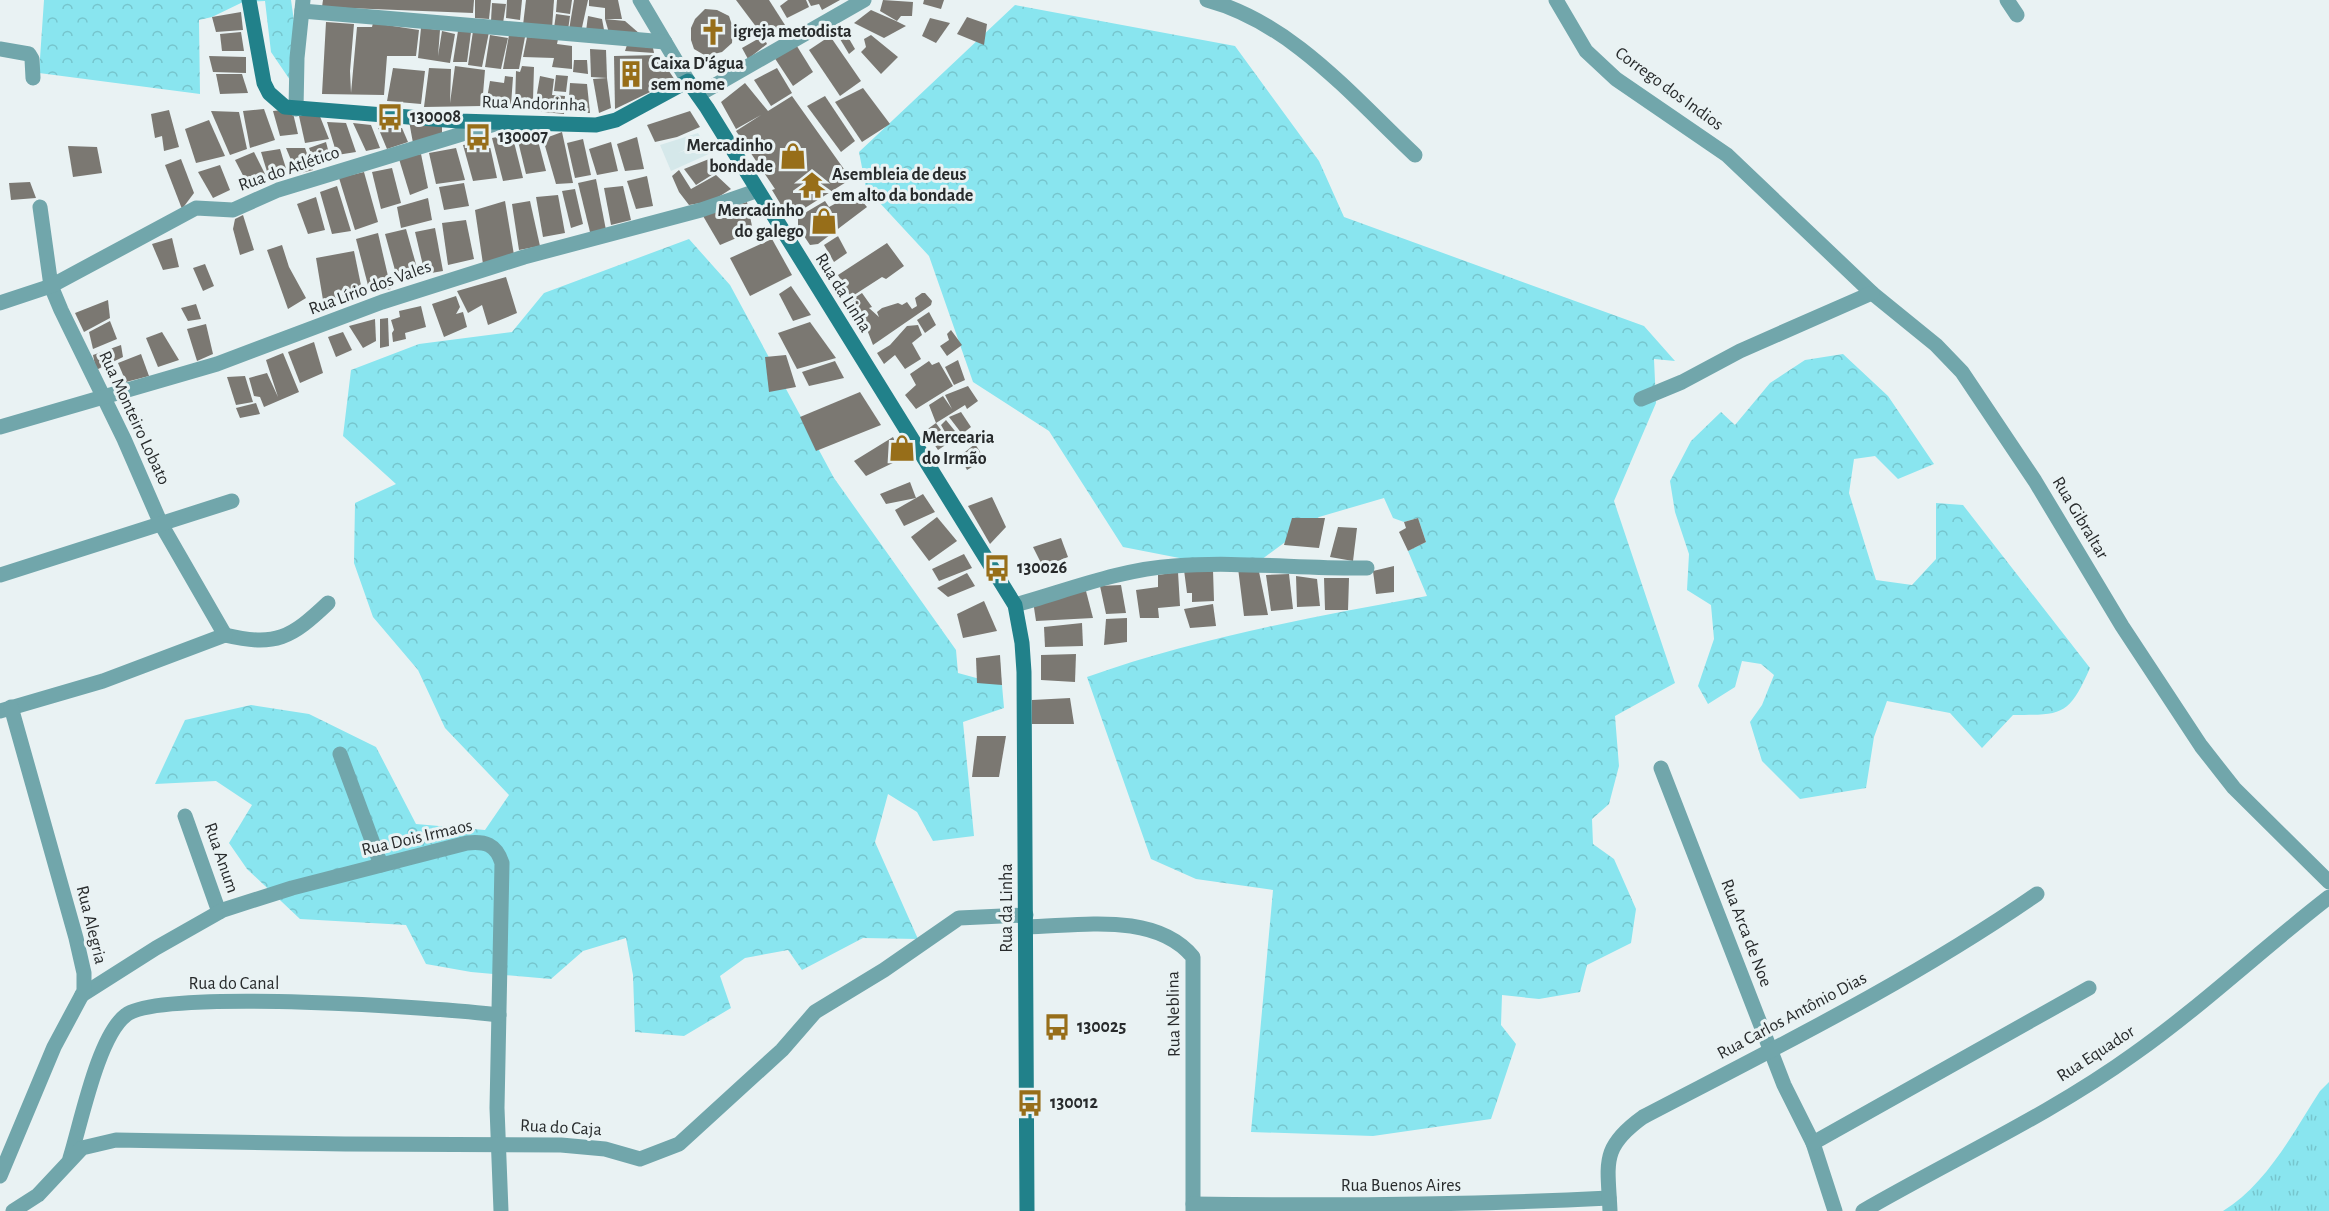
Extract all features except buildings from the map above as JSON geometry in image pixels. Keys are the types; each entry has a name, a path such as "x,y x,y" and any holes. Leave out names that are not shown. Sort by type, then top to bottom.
{"street":[{"name":"Rua Andorinha","path":"249,0 264,83 278,103 296,109 567,126 596,125 616,120 688,81"},
{"name":"Rua da Linha","path":"640,0 756,191 1015,605 1022,643 1024,672 1027,1211"},
{"path":"698,95 864,0"},
{"path":"1207,0 1236,8 1269,25 1300,47 1415,154"},
{"name":"Corrego dos Indios","path":"1556,0 1586,51 1616,78 1726,155 1771,198"},
{"path":"2007,0 2017,15"},
{"path":"296,109 297,58 303,6 664,42"},
{"path":"0,49 29,54 32,59 33,78"},
{"name":"Rua do Atlético","path":"0,303 51,286 196,208 233,210 278,190 501,122"},
{"name":"Rua Lírio dos Vales","path":"0,427 217,364 382,302 452,279 524,257 701,210 756,191"},
{"name":"Rua Gibraltar","path":"1771,198 1813,234 1872,293 1936,345 1962,372 2029,472 2122,626 2201,746 2234,788 2329,882"},
{"name":"Rua Monteiro Lobato","path":"40,207 51,286 161,524 225,635"},
{"path":"1641,399 1682,382 1740,351 1872,293"},
{"path":"0,575 232,501"},
{"path":"1015,605 1146,569 1175,565 1366,568"},
{"path":"5,709 103,681 225,635 248,641 266,641 290,636 328,603"},
{"name":"Rua Alegria","path":"0,1176 54,1047 82,995 84,973 76,938 5,709"},
{"path":"340,754 381,865"},
{"name":"Rua Arca de Noe","path":"1661,768 1784,1084 1813,1143 1835,1211"},
{"name":"Rua Anum","path":"185,816 219,912"},
{"name":"Rua Dois Irmaos","path":"82,995 156,948 219,912 292,888 467,843 483,842 499,853 502,863 503,925 499,1015 498,1145 501,1211"},
{"name":"Rua Carlos Antônio Dias","path":"1610,1205 1607,1169 1611,1150 1621,1132 1643,1117 1771,1050 1945,954 2037,894"},
{"name":"Rua Equador","path":"1863,1211 2091,1083 2184,1017 2269,944 2329,897"},
{"name":"Rua do Caja","path":"70,1158 82,1148 116,1140 590,1146 640,1159 658,1155 679,1144 696,1130 788,1044 815,1012 884,970 959,918 1026,921"},
{"name":"Rua Neblina","path":"1026,921 1123,925 1156,931 1182,943 1193,957 1193,1207"},
{"path":"1813,1143 2089,988"},
{"name":"Rua do Canal","path":"70,1158 102,1056 118,1024 127,1014 140,1008 160,1004 244,1002 448,1009 499,1015"},
{"path":"13,1211 38,1194 70,1158"},
{"name":"Rua Buenos Aires","path":"1193,1207 1610,1205"}],"shaded area":[{"path":"698,133 703,141 678,153 705,143 711,153 671,171 660,145"}],"green space":[{"path":"44,0 291,0 295,28 290,80 271,52 265,1 243,2 212,17 199,20 200,94 39,73"},
{"path":"1015,5 1235,46 1319,161 1344,217 1644,326 1675,361 1654,359 1656,403 1614,501 1675,683 1615,716 1619,766 1609,804 1592,819 1593,844 1614,859 1636,909 1631,943 1587,965 1580,992 1539,999 1502,995 1501,1025 1516,1044 1491,1119 1373,1136 1251,1132 1273,890 1196,879 1151,859 1087,677 1128,663 1213,640 1427,596 1408,551 1426,542 1418,518 1404,522 1393,518 1384,498 1319,517 1246,571 1123,547 1049,431 973,382 929,256 866,188 859,152"},
{"path":"689,239 730,285 834,478 956,650 958,673 1002,685 1004,708 963,722 974,836 933,841 917,812 888,794 875,842 918,939 863,938 802,970 788,950 745,958 720,976 731,1008 684,1036 635,1032 633,975 626,938 583,951 551,979 471,972 426,964 406,925 300,919 247,869 229,843 252,805 216,781 155,784 185,720 251,705 309,714 376,747 416,824 485,830 509,795 445,728 418,670 373,617 354,563 355,503 396,484 343,436 351,370 419,344 512,332 544,293"},
{"path":"1843,354 1888,396 1934,464 1898,479 1875,456 1854,459 1849,493 1876,580 1912,585 1936,559 1936,503 1963,505 2090,668 2070,704 2054,713 2013,715 1982,748 1950,713 1887,701 1874,737 1866,788 1800,799 1762,761 1750,722 1762,705 1774,675 1761,664 1742,661 1735,687 1708,704 1698,686 1714,639 1711,605 1687,590 1689,554 1675,512 1670,481 1691,441 1721,412 1735,425 1770,383 1805,360"},
{"path":"2329,1082 2329,1211 2223,1211 2238,1200 2265,1173 2289,1141 2320,1091"}],"place":[{"name":"igreja metodista","path":"713,32"},
{"name":"Caixa D'água sem nome","path":"631,74"},
{"name":"130008","path":"390,117"},
{"name":"130007","path":"478,137"},
{"name":"Mercadinho bondade","path":"793,156"},
{"name":"Asembleia de deus em alto da bondade","path":"812,185"},
{"name":"Mercadinho do galego","path":"824,221"},
{"name":"Mercearia do Irmão","path":"902,448"},
{"name":"130026","path":"997,568"},
{"name":"130025","path":"1057,1027"},
{"name":"130012","path":"1030,1103"}]}
